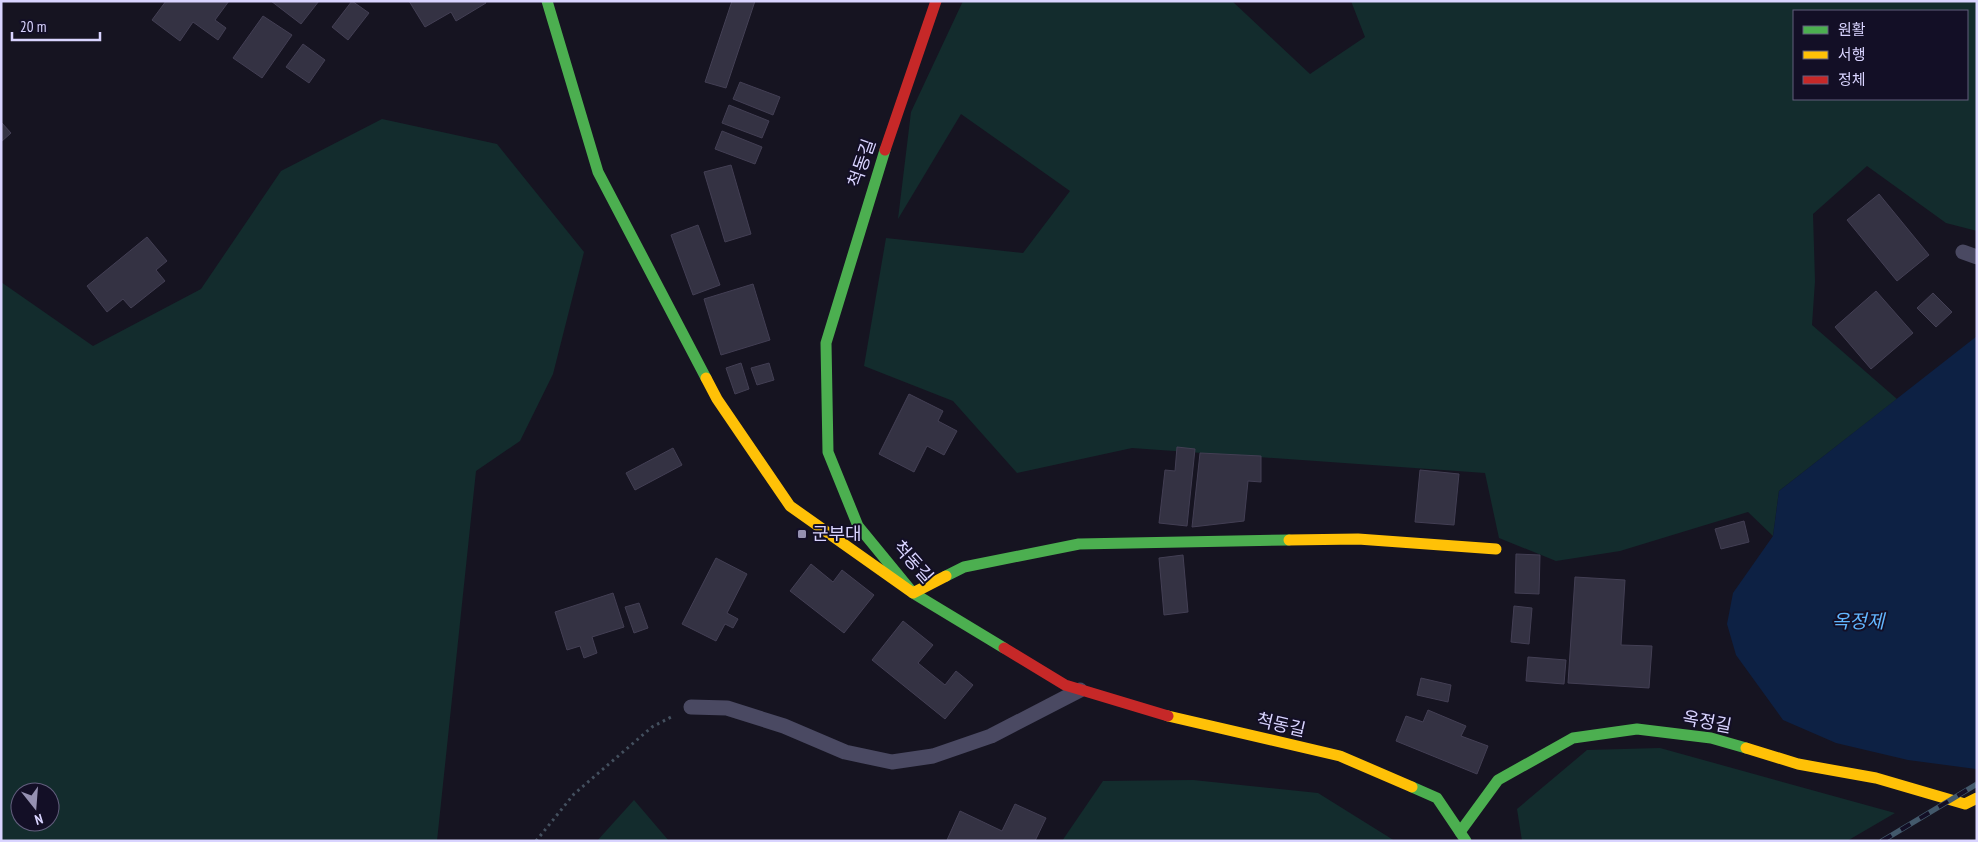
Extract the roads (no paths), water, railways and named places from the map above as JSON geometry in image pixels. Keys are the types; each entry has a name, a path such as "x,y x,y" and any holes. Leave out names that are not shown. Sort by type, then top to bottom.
{"street":[{"path":"547,1 598,172 717,399 790,506 913,593 964,568 1079,544 1358,539 1496,549"},
{"name":"척동길","path":"936,1 871,191 826,343 828,452 858,526 913,593 1065,685 1190,722 1340,756 1437,798 1463,836"},
{"name":"옥정길","path":"1463,836 1498,780 1573,738 1637,729 1711,738 1798,764 1876,778 1965,804 1977,798"}],"lane":[{"path":"691,707 727,708 784,726 845,752 892,762 933,756 991,736 1080,690"}],"water":[{"name":"옥정제","path":"1977,336 1976,769 1908,760 1836,743 1783,720 1736,655 1727,624 1733,593 1773,536 1779,491"}],"railway":[{"path":"1882,841 1977,784"}],"place":[{"name":"군부대","path":"802,534"}]}
